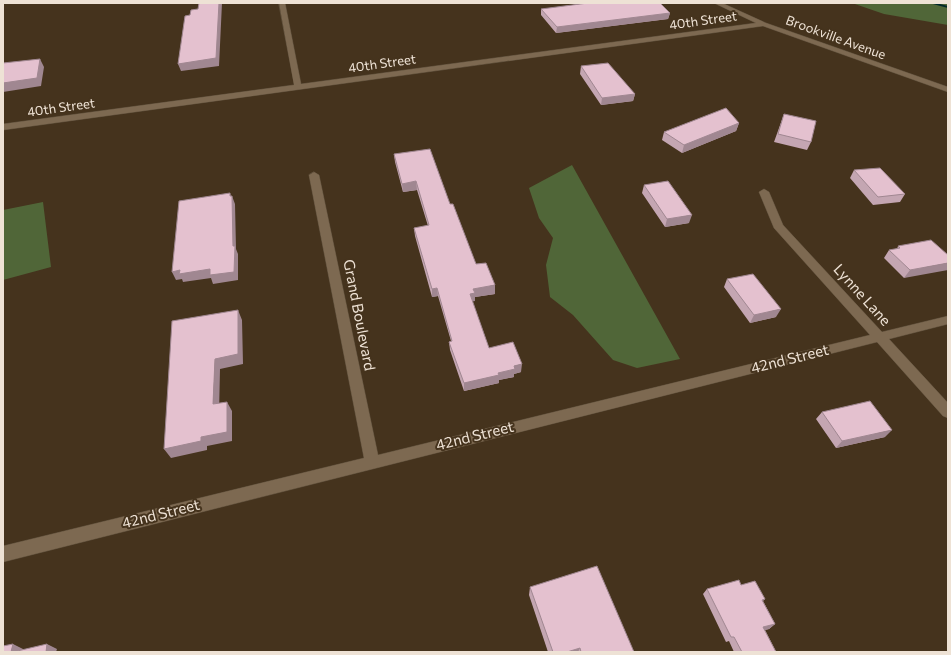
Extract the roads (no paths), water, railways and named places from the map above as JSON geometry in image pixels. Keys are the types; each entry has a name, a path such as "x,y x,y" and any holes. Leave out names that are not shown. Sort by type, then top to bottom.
{"street":[{"path":"282,3 298,87"},
{"name":"Brookville Avenue","path":"717,3 764,24 948,90"},
{"name":"40th Street","path":"3,127 764,24"},
{"name":"Grand Boulevard","path":"314,175 372,462"},
{"name":"Lynne Lane","path":"764,192 778,226 948,412"},
{"name":"42nd Street","path":"3,554 948,320"}],"waterway":[{"path":"931,3 948,7"}]}
